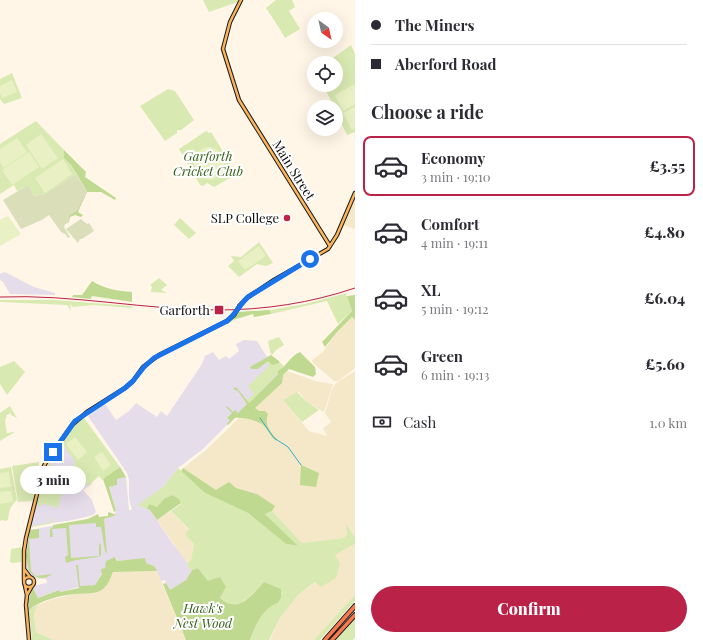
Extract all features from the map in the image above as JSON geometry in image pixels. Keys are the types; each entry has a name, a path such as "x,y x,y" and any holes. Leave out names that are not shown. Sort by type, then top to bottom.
{"highway":[{"path":"325,640 355,606"},
{"path":"332,640 355,615"}],"main road":[{"name":"Main Street","path":"241,0 230,22 223,49 240,105 330,246"},
{"path":"29,640 26,605 27,595 24,580 24,551 26,538 37,494 40,474 45,464 72,425 87,412 130,384 144,367 159,355 227,321 234,315 240,305 248,297 330,246 338,235 355,192"},
{"path":"24,568 34,581 27,595"},
{"path":"24,580 30,577"},
{"path":"25,586 29,587 33,585"}],"shaded area":[{"path":"355,198 355,229 343,225"},
{"path":"5,272 34,287 55,293 55,295 10,294 3,282 0,280 0,274"},
{"path":"352,317 355,320 355,368 338,381 334,381 313,363 312,360 322,353 338,331"},
{"path":"244,340 257,341 267,357 271,355 284,368 203,449 178,468 163,487 139,505 150,510 173,544 186,559 188,567 192,570 186,580 169,591 165,580 161,581 154,566 146,563 143,559 117,561 116,557 105,568 95,585 60,592 58,590 38,598 33,588 37,585 47,583 46,579 35,578 29,574 27,570 27,548 30,530 88,519 98,514 99,517 108,516 109,512 110,514 115,514 116,511 109,487 117,485 116,479 126,477 129,510 132,510 129,498 129,480 127,473 88,416 105,404 116,420 129,411 136,403 157,417 161,411 167,416 202,364 205,356 213,352 219,360 226,356 229,359 239,351 236,344"},
{"path":"287,371 319,382 333,384 324,412 307,402 299,392 283,400 309,431 327,436 323,428 331,422 325,413 332,389 336,383 355,371 355,538 347,524 348,533 344,538 302,543 272,511 274,506 257,494 236,488 216,490 183,468 206,450"},
{"path":"63,444 92,484 83,490 92,500 96,512 93,515 73,520 32,526 31,523 50,463"},
{"path":"171,511 189,530 185,535 194,544 191,560 187,563 157,520"},
{"path":"355,544 355,595 349,603 314,640 270,640 280,618 298,595 316,582 335,555"},
{"path":"157,571 186,640 53,640 36,632 34,614 37,605 53,599 75,594 92,593 106,587 113,572"}],"green space":[{"path":"203,0 239,0 238,2 209,12"},
{"path":"276,0 292,0 295,7 289,11 300,29 285,38 266,8"},
{"path":"351,45 355,54 355,132 347,135 343,127 343,100 330,100 326,92 343,92 343,56 336,56"},
{"path":"12,73 22,98 4,104 0,99 0,79"},
{"path":"12,80 17,92 2,98 0,86"},
{"path":"355,84 355,104 343,111 343,100 338,100 335,95 343,92"},
{"path":"168,89 175,91 194,120 181,130 177,130 177,133 165,141 140,106"},
{"path":"355,107 355,128 352,130 343,113"},
{"path":"36,121 64,150 64,158 71,165 76,174 43,195 40,194 35,197 28,185 17,191 14,185 0,194 0,144"},
{"name":"Garforth Cricket Club","path":"206,131 209,133 211,132 237,174 214,187 207,183 203,186 200,185 179,149"},
{"path":"41,134 58,158 42,169 26,145"},
{"path":"17,138 27,152 4,168 0,162 0,149"},
{"path":"208,147 216,149 222,155 225,163 224,172 212,180 200,175 194,165 196,154"},
{"path":"64,150 86,172 85,177 116,198 115,200 101,192 87,192 78,212 83,215 81,217 75,215 70,217 69,222 65,224 57,207 87,191 71,165 64,158"},
{"path":"29,152 39,167 12,185 2,170"},
{"path":"63,159 72,174 45,193 35,178"},
{"path":"76,174 87,191 78,210 69,216 69,222 65,224 64,227 70,237 68,238 61,232 49,215 42,220 21,229 3,200 28,185 35,197 40,194 43,195"},
{"path":"8,216 21,234 0,246 0,220"},
{"path":"180,218 196,233 189,239 174,225"},
{"path":"81,219 87,224 89,223 94,231 80,239 78,243 66,229"},
{"path":"259,242 273,263 266,266 257,264 239,277 228,266 234,261 231,256 241,257"},
{"path":"259,246 266,256 245,270 238,261"},
{"path":"159,278 167,285 161,290 167,293 151,292 152,287 150,285"},
{"path":"92,281 112,289 132,292 132,302 92,296 91,299 72,297 73,295 82,295"},
{"path":"347,293 346,296 352,311 338,324 327,301 271,314 270,310 305,304"},
{"path":"355,295 355,320 352,317 325,347 322,342 352,311 347,296"},
{"path":"0,300 54,300 132,306 132,308 93,305 73,307 70,304 71,311 67,305 0,302"},
{"path":"270,310 271,314 254,317 253,314 233,320 228,324 227,322 234,317 237,312"},
{"path":"279,337 284,345 276,350 272,355 268,341"},
{"path":"300,352 315,367 316,374 313,377 289,369 283,375 282,383 255,408 259,411 265,411 268,414 267,424 270,431 277,439 276,441 264,425 256,421 246,418 235,418 228,425 227,424 230,420 227,418 232,413 226,407 227,406 233,412 235,410 238,413 247,404 238,391 233,389 236,387 249,403 278,374 278,371"},
{"path":"271,355 279,361 279,363 272,365 268,361 258,369 251,369 250,367"},
{"path":"272,356 283,365 283,367 249,403 246,400 254,394 248,386 269,366 266,362"},
{"path":"14,361 25,372 7,395 0,384 0,367"},
{"path":"297,392 307,402 319,410 302,422 283,400"},
{"path":"10,406 17,418 11,415 11,413 7,415 5,422 7,433 15,432 0,441 0,413"},
{"path":"84,418 120,467 102,480 99,476 88,486 85,484 86,482 81,480 72,490 83,475 79,473 77,467 74,465 75,461 63,445 54,456 47,472 61,483 62,481 64,482 58,508 41,503 40,506 37,505 31,523 33,526 51,522 53,517 54,519 52,523 32,527 30,525 44,469 72,428"},
{"path":"75,437 87,452 78,460 66,444"},
{"path":"102,452 111,465 103,471 94,457"},
{"path":"39,462 34,501 18,502 12,466"},
{"path":"301,465 319,473 316,487 300,485"},
{"path":"11,467 17,500 10,509 8,520 0,521 0,469"},
{"path":"120,467 126,477 117,479 117,485 109,487 116,511 114,512 103,479"},
{"path":"178,468 205,493 248,513 286,544 297,546 265,514 272,511 302,543 344,538 347,534 346,523 355,538 355,544 335,555 340,564 336,578 321,587 315,582 298,595 280,618 269,640 250,640 260,618 268,609 278,603 281,598 264,582 241,603 231,604 225,602 220,598 226,587 208,581 198,568 192,570 188,567 187,563 191,560 194,544 185,535 189,529 171,511 181,504 179,499 173,495 165,498 157,508 149,504 147,509 138,505 163,487"},
{"path":"183,468 216,490 229,482 236,488 257,494 275,506 272,511 265,514 298,546 286,544 248,513 205,493 181,471"},
{"path":"9,472 11,487 0,488 0,473"},
{"path":"11,491 13,502 0,504 0,492"},
{"path":"173,495 179,499 181,503 157,520 150,510 147,509 149,504 157,507 165,498"},
{"path":"109,512 116,515 104,519 107,554 105,551 101,527 96,527 96,523 69,525 71,558 99,556 99,543 101,545 101,555 98,557 66,563 65,557 68,555 66,528 52,529 53,537 50,537 50,529 53,525 88,519 98,514 99,517 108,516"},
{"path":"39,529 39,538 29,539 31,571 36,576 52,574 43,578 37,577 29,571 26,556 30,530"},
{"path":"22,547 21,562 10,562 11,549"},
{"path":"115,557 117,561 145,558 146,563 154,566 157,571 113,572 107,585 100,591 58,597 39,603 29,610 29,598 33,588 38,598 59,590 60,592 79,588 76,565 78,565 80,586 95,585 102,574 101,569 105,568 106,561"},
{"name":"Hawk's Nest Wood","path":"198,568 208,581 220,577 226,587 220,598 230,604 241,603 264,582 281,589 281,598 278,603 268,609 260,618 250,640 186,640 163,584 166,583 170,590 186,580 192,570"},
{"path":"355,595 355,601 320,640 314,640"},
{"path":"37,605 34,614 36,632 53,640 32,640 29,610"},
{"path":"355,619 355,637 353,640 336,640"}],"waterway":[{"path":"260,418 274,438 288,447 301,465"}],"railway":[{"path":"0,297 55,298 163,308 235,310 304,302 355,288"}],"place":[{"name":"SLP College","path":"287,218"},
{"name":"Garforth","path":"219,310"}],"route":[{"path":"53,452 75,421 130,384 150,361 162,353 227,321 234,315 241,303 248,297 310,259"}]}
